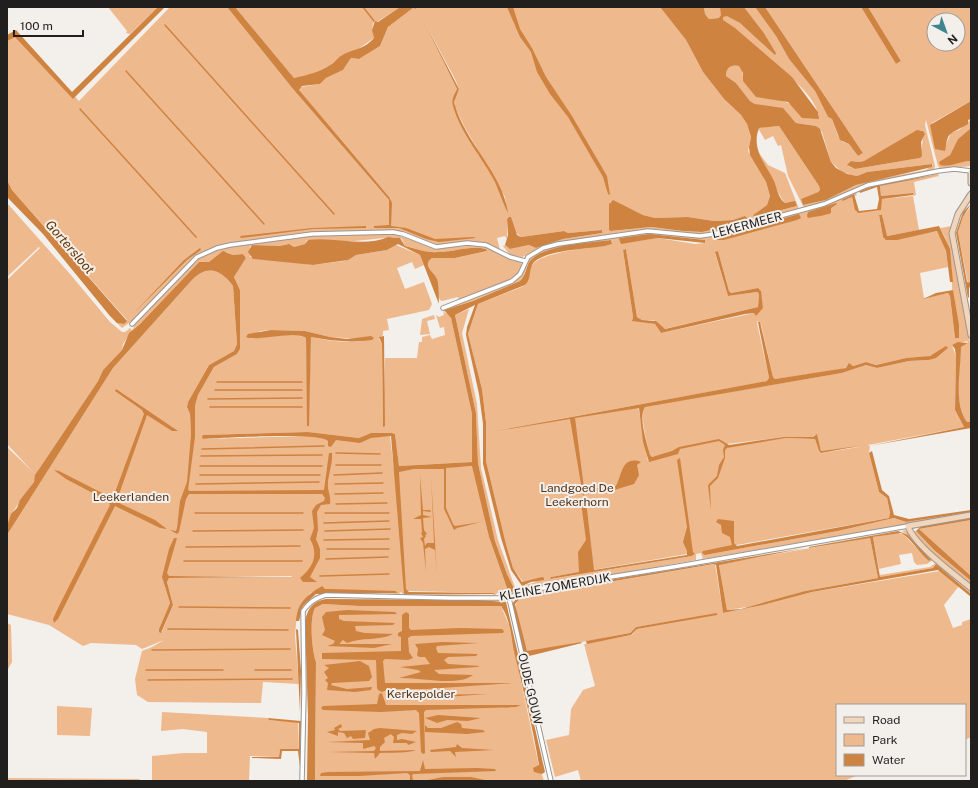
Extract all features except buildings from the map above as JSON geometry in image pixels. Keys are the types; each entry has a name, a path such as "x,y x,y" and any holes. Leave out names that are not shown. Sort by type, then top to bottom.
{"street":[{"name":"LEKERMEER","path":"443,308 512,281 520,274 525,261 535,252 558,244 633,232 657,231 700,236 714,234 824,204 868,185 938,171 954,169 971,171 971,183"},
{"path":"971,194 958,214 952,233 971,335"},
{"path":"132,324 197,257 217,248 230,245 312,234 393,232 436,246 468,243 486,245 510,258 525,261"},
{"path":"971,515 908,526 910,533 922,546 971,588"},
{"name":"KLEINE ZOMERDIJK","path":"302,781 304,699 303,611 310,602 326,595 509,598 519,593 548,587 908,526"},
{"name":"OUDE GOUW","path":"509,598 551,781"}],"green space":[{"path":"108,7 158,7 130,34 126,33 127,31"},
{"path":"170,7 227,7 293,89 389,200 389,226 375,226 374,228 391,226 391,199 300,93 299,90 301,87 320,84 326,78 343,70 351,58 359,59 380,46 388,27 413,8 416,9 416,7 660,7 686,40 703,72 724,99 741,115 747,124 751,137 748,151 766,182 770,196 767,205 753,215 754,217 797,206 793,202 785,203 759,153 768,165 785,173 799,209 712,233 691,234 658,229 622,232 555,244 522,257 510,255 503,246 505,245 510,249 529,245 536,248 563,239 602,233 602,230 568,233 564,231 521,237 515,232 510,217 507,219 507,239 505,236 497,238 500,250 479,242 434,245 406,234 313,233 221,245 203,252 189,262 132,321 122,328 114,320 122,324 127,320 12,190 7,180 7,39 18,34 79,101","holes":["419,12 455,79 459,89 454,99 455,107 464,126 505,197 507,213 499,188 463,129 454,107 453,100 457,89","613,201 643,215 655,218 688,217 714,221 748,219 726,227 702,232 651,227 613,231 609,230 610,202"]},
{"path":"235,7 400,7 377,22 375,21 372,27 374,38 354,52 342,55 331,65 315,74 294,78"},
{"path":"704,7 720,7 722,12 740,23 776,53 764,33 744,7 755,7 776,36 789,59 815,91 828,117 832,119 838,136 843,142 849,144 858,156 863,153 765,7 861,7 896,64 901,61 868,7 971,7 971,101 932,123 945,147 951,133 959,130 971,119 971,128 958,139 950,155 940,162 946,166 958,162 971,161 971,166 941,169 938,166 926,120 925,125 935,166 934,170 860,186 829,200 804,208 788,176 781,145 778,146 773,136 765,140 758,128 779,126 819,186 820,190 818,192 801,199 803,205 826,200 856,185 873,180 926,170 933,165 867,172 857,176 842,172 831,162 822,132 816,126 796,123 792,118 755,104 750,101 736,83 726,76 726,73 731,66 739,66 742,69 743,77 783,101 819,116 816,107 803,89 735,30 718,18 709,19 705,14","holes":["921,130 924,132 920,158 855,169 848,166 851,161 864,161"]},
{"path":"937,172 939,176 914,182 916,195 913,196 913,193 881,196 880,186 937,174 880,184 860,191 859,193 858,190 867,186"},
{"path":"855,191 857,195 855,196 852,194 841,200 843,201 852,197 856,212 880,210 882,199 913,196 919,230 886,236 882,215 879,215 883,237 890,240 938,231 946,251 948,267 920,273 924,298 948,293 950,296 955,338 959,338 952,291 952,270 949,248 940,228 952,226 955,263 971,348 971,422 967,422 963,414 960,405 958,386 961,347 968,343 967,341 952,345 956,357 955,410 964,427 868,445 870,446 869,453 879,492 887,498 890,514 889,518 731,546 705,555 838,531 894,518 906,522 959,513 958,516 703,559 701,553 696,554 696,560 521,591 522,586 536,582 531,580 523,582 513,568 506,544 486,461 486,422 482,389 468,334 478,304 524,286 531,266 538,260 546,256 578,249 612,244 611,240 548,250 527,265 524,276 520,281 473,301 447,309 444,312 450,315 451,318 472,414 472,462 399,466 395,434 392,433 371,433 359,438 308,432 203,435 204,439 307,436 336,440 390,436 394,470 473,466 489,537 507,588 503,594 509,594 515,590 507,574 495,541 478,463 476,413 455,315 469,309 462,333 477,404 481,468 498,540 517,593 504,596 497,593 494,597 405,596 401,592 399,594 325,589 310,593 297,612 295,636 299,684 263,682 261,703 148,702 137,695 135,679 142,651 164,640 142,649 136,645 91,643 83,646 49,625 7,614 7,535 113,368 192,280 203,272 214,271 224,276 233,286 237,344 234,351 209,365 188,402 187,407 190,414 191,435 195,437 195,406 198,395 214,367 237,354 240,349 240,290 234,277 246,258 243,254 233,255 227,252 209,262 199,262 140,324 132,330 134,327 133,325 198,259 215,250 230,246 314,235 393,234 439,248 482,245 501,253 511,260 521,262 522,267 515,278 459,301 458,297 442,301 440,300 439,296 437,279 428,267 429,261 432,258 455,258 487,251 486,249 468,248 445,252 430,252 405,246 402,239 394,237 345,242 307,240 305,244 294,247 288,244 279,246 252,245 250,247 250,257 313,265 344,261 356,255 387,250 396,245 420,255 424,265 415,269 412,262 397,268 405,289 424,282 432,304 429,310 387,319 389,330 383,331 383,335 379,339 382,344 383,427 385,358 417,358 419,342 422,342 422,337 430,335 432,339 445,335 444,327 440,328 436,315 439,317 444,315 443,310 512,282 519,276 527,260 534,254 543,250 553,246 573,242 641,233 657,233 698,238 711,237 799,212","holes":["659,235 705,240 705,243 695,244 658,238 625,243","626,249 637,317 642,320 654,320 664,329 758,307 759,294 757,292 728,296 715,253 718,251 729,291 731,293 758,288 763,308 754,313 661,333 655,324 632,320 633,317 623,250","758,321 761,324 773,377 775,379 838,370 866,362 876,365 906,358 927,357 948,348 936,357 929,360 909,361 877,368 866,365 842,373 646,406 644,410 643,422 650,456 653,457 665,454 648,461 638,406 538,423 768,381 769,378 757,323","271,330 305,331 330,337 372,340 342,342 311,337 308,427 306,338 302,336 287,335 250,339 260,331","817,435 821,451 859,447 821,453 815,439 786,438 729,446 727,444 783,437 813,437","693,553 695,554 692,556 551,579 551,577","169,576 292,577 169,578 167,582 173,605 162,632 159,629 170,603 163,580","408,591 493,593 493,595 404,593"]},
{"path":"7,203 110,322 122,332 125,332 130,328 132,330 123,344 122,350 103,370 98,381 39,469 34,482 14,510 7,526 7,447 33,472 7,444 7,280 40,248 39,247 7,277"},
{"path":"971,206 971,283 968,284 958,232 963,217"},
{"path":"434,315 435,319 427,321 430,334 420,335 422,319"},
{"path":"971,520 971,576 919,529"},
{"path":"905,530 933,560 927,564 917,565 914,562 912,553 899,555 901,564 879,569 873,537 898,533 904,535 929,561 931,560 911,538 902,531"},
{"path":"914,531 916,531 934,550 971,581 971,586 930,551 922,543"},
{"path":"870,538 878,578 805,591 754,606 727,610 720,564"},
{"path":"937,562 971,590 971,594 936,564 933,568 880,577 880,575 930,567"},
{"path":"715,564 723,613 763,605 812,592 940,571 959,586 944,605 953,628 962,625 962,622 971,619 971,737 966,740 966,704 836,704 836,776 856,776 844,781 581,781 578,770 555,777 546,740 569,735 571,709 583,690 595,686 584,644 632,635 637,629 717,614 636,627 630,633 528,652 519,627 516,610 517,600 569,589"},
{"name":"Kerkepolder","path":"323,604 359,606 501,606 509,625 539,766 544,781 315,781 316,662 312,643 312,620 315,608"},
{"path":"7,623 11,625 12,662 7,671"},
{"path":"57,706 92,708 90,736 57,735"},
{"path":"162,712 268,718 269,720 298,722 299,749 280,749 279,757 250,756 249,781 152,781 152,756 184,753 207,753 207,732 183,729 161,731"},
{"path":"7,778 139,779 140,781 7,781"}],"water":[{"path":"158,7 165,7 73,99 15,37 7,41 7,35 16,30 72,92"},
{"path":"227,7 235,7 294,78 323,69 332,64 342,55 367,44 374,38 372,30 375,21 378,22 400,7 416,7 416,9 413,8 388,27 380,46 359,59 351,58 343,70 326,78 320,84 302,86 299,90 390,198 392,203 391,226 406,228 435,239 476,238 439,242 426,239 399,228 374,228 374,226 389,225 389,200 293,89"},
{"path":"507,7 513,7 520,29 532,48 546,77 572,116 607,176 610,195 608,194 603,177 568,117 550,94 537,72 531,52 520,37"},
{"path":"660,7 704,7 705,14 709,19 719,18 721,15 720,7 744,7 764,33 776,53 775,55 740,23 727,16 723,17 723,20 735,28 792,77 818,112 819,119 802,118 788,102 756,97 743,81 743,73 739,66 730,67 726,76 736,83 750,101 755,104 783,108 796,123 816,126 820,129 831,162 836,168 847,174 857,176 867,172 932,164 932,167 856,185 826,200 803,205 801,199 818,192 820,190 819,186 779,126 759,128 757,143 760,156 774,181 779,196 785,203 795,201 797,206 754,217 753,215 767,205 770,196 766,182 750,155 749,147 751,137 747,124 741,115 724,99 703,72 686,40"},
{"path":"755,7 765,7 863,153 858,156 849,144 840,140 832,119 828,117 815,91 789,59 776,36"},
{"path":"861,7 868,7 901,61 896,64"},
{"path":"419,12 459,89 454,102 459,117 499,184 505,198 508,213 495,182 461,126 452,101 457,89"},
{"path":"971,101 971,119 968,120 968,124 949,135 945,151 935,149 930,125"},
{"path":"971,128 971,161 948,166 940,165 939,162 950,155 958,139"},
{"path":"917,130 923,131 925,134 921,142 922,156 920,158 855,169 847,165 851,161 864,161"},
{"path":"937,175 880,186 881,196 913,193 913,195 882,199 881,210 858,213 855,210 852,197 843,201 841,200 854,194 859,211 877,209 879,199 877,187 860,193 860,191 880,184"},
{"path":"7,180 12,190 127,321 124,324 117,323 110,316 43,234 7,197"},
{"path":"613,200 643,215 655,218 688,217 714,221 733,220 745,216 748,219 726,227 702,232 651,227 611,231 609,230 609,204"},
{"path":"836,203 837,204 831,208 831,213 808,218 807,216 808,212"},
{"path":"971,204 963,217 958,232 967,282 971,283 968,298 956,233 963,212"},
{"path":"799,214 801,218 797,220 724,240 717,240 717,237"},
{"path":"879,215 882,215 887,236 939,226 950,249 953,282 950,282 946,251 937,231 897,240 886,240 883,237"},
{"path":"511,217 517,235 521,237 564,231 568,233 602,230 602,233 563,239 536,248 529,245 510,249 505,245 508,235 507,219"},
{"path":"366,226 366,228 313,229 241,238 240,236 312,228"},
{"path":"650,234 705,240 705,243 658,238 621,244 619,239"},
{"path":"388,237 400,238 405,246 426,251 445,252 468,248 480,248 486,249 487,251 455,258 432,258 429,261 428,266 438,281 439,304 420,255 398,244 387,250 356,255 348,260 313,265 253,259 248,252 252,245 279,246 289,244 294,247 305,244 308,240 328,239 369,242"},
{"path":"611,240 612,244 605,246 557,252 540,258 532,265 529,280 525,285 478,304 468,334 482,389 486,422 486,461 513,568 522,582 542,577 544,580 531,582 522,586 511,570 501,538 483,464 483,424 479,394 466,335 467,327 475,305 455,315 476,413 478,463 495,541 507,574 515,590 509,594 502,594 507,588 489,537 472,466 446,468 446,508 453,524 455,526 481,522 454,530 444,509 444,469 414,469 399,472 406,589 409,592 494,594 404,594 391,436 371,438 360,443 336,440 331,447 328,446 328,441 320,438 269,436 203,439 202,437 203,435 308,432 359,438 371,433 392,433 395,434 399,466 472,462 472,414 451,318 444,310 473,301 520,281 524,276 531,260 547,251 558,247 580,243"},
{"path":"200,248 201,250 187,260 133,314 184,260"},
{"path":"626,249 637,317 642,320 656,321 665,329 758,307 759,294 757,292 728,296 715,252 718,251 729,291 731,293 758,288 761,291 763,308 756,316 754,313 745,314 661,333 655,324 632,321 633,317 623,250"},
{"path":"223,251 233,255 243,254 246,258 234,277 240,290 240,349 237,354 214,367 198,395 195,406 195,437 188,490 324,490 329,453 332,453 332,462 328,479 330,504 321,505 317,512 318,530 316,539 320,549 320,558 310,577 317,582 303,582 300,578 308,570 313,560 314,550 310,539 314,528 312,511 316,505 324,501 325,498 322,494 189,494 186,499 179,532 177,534 170,530 176,531 180,501 187,482 191,435 190,414 187,407 188,402 209,365 234,351 237,344 233,286 224,276 214,271 203,272 192,280 113,368 7,535 7,526 11,514 17,508 20,500 34,482 35,475 98,381 103,370 122,350 129,333 140,324 199,262 209,262"},
{"path":"953,290 959,325 959,338 955,338 950,296 948,293 923,299 936,293"},
{"path":"758,322 760,322 773,377 775,379 846,368 849,363 853,366 866,362 876,365 906,358 930,356 946,346 948,348 936,358 929,360 909,361 877,368 866,365 842,373 645,407 642,417 645,437 650,455 652,457 672,451 679,447 719,439 729,445 783,437 813,437 817,434 821,451 859,446 821,453 815,439 786,438 727,448 725,450 725,458 718,478 710,486 711,511 708,485 717,476 719,465 724,457 723,450 725,445 719,441 680,449 678,454 649,462 643,442 639,408 575,418 584,488 614,488 617,485 625,465 634,461 641,462 637,465 639,475 634,484 611,491 586,492 583,496 570,419 491,432 767,381 769,378"},
{"path":"271,330 305,331 330,337 347,339 371,336 374,338 372,340 364,341 349,341 311,337 309,426 307,426 306,338 293,335 257,338 246,337 248,334"},
{"path":"384,336 385,426 383,427 382,344 379,337"},
{"path":"958,342 968,343 961,347 959,396 963,414 967,422 971,422 971,428 869,446 964,427 955,410 956,357 955,349 952,345"},
{"path":"116,389 178,431 172,431 147,415 117,500 121,504 155,520 167,529 160,528 115,506 58,619 54,623 53,619 58,608 110,505 108,501 66,479 54,470 59,471 110,497 114,495 144,414 142,410 115,391"},
{"path":"872,451 882,490 889,496 894,515 909,519 971,510 971,512 906,522 894,518 838,531 705,555 702,553 703,551 732,545 730,537 722,533 721,525 716,522 718,519 734,521 734,543 737,546 889,518 890,513 887,498 879,492 869,453"},
{"path":"680,458 693,552 695,554 692,556 550,579 551,577 579,572 578,552 586,540 581,502 583,501 586,501 594,570 687,555 683,542 687,527 677,460"},
{"path":"420,475 423,510 430,510 431,512 423,511 423,515 432,517 423,518 424,530 427,534 425,535 426,536 424,539 425,546 427,543 434,543 431,476 437,576 435,550 429,547 425,549 426,572 423,543 420,538 423,537 421,533 421,519 413,519 421,515"},
{"path":"971,518 971,520 919,529 971,576 971,581 934,550 916,531 921,526"},
{"path":"898,531 908,535 931,560 929,561 925,558 909,539 901,533 873,537 880,577 933,568 936,564 971,594 971,597 938,570 812,592 763,605 723,613 716,565 714,564 539,594 519,599 515,604 527,651 582,643 529,656 528,665 533,683 531,683 512,604 517,598 553,589 805,548 719,565 727,610 741,609 805,591 878,578 870,538 809,547"},
{"path":"174,538 177,538 167,573 169,576 292,577 169,578 167,582 173,605 161,633 159,632 159,629 170,603 162,577 169,549"},
{"path":"322,586 325,589 396,591 397,593 316,594 303,606 299,621 296,621 298,609 301,604 307,596"},
{"path":"326,599 478,600 506,602 545,772 542,774 534,772 533,768 539,765 534,738 509,623 501,606 359,606 323,604 315,608 312,620 312,643 316,662 315,781 307,781 308,716 305,621 308,612 314,603"},
{"path":"348,610 395,612 397,614 339,615 339,619 344,621 395,623 393,625 355,626 356,631 365,633 393,634 382,638 359,640 347,643 343,640 340,644 392,644 374,648 327,646 333,644 335,641 322,635 325,630 322,617 326,612"},
{"path":"406,612 409,614 409,628 411,630 460,628 502,629 504,631 503,633 411,636 408,638 409,652 413,658 408,660 385,659 383,661 385,683 513,683 427,689 389,689 382,692 377,688 376,660 322,659 322,653 401,651 401,637 398,636 398,633 402,631 402,615"},
{"path":"717,613 717,615 637,629 631,635 587,644 586,641 630,633 636,627"},
{"path":"296,629 298,630 301,671 300,712"},
{"path":"442,642 479,643 437,646 436,648 438,653 478,654 476,656 448,657 444,660 448,664 480,666 434,670 439,674 473,675 466,679 448,681 399,678 421,672 418,670 400,667 430,664 425,657 419,657 417,655 418,649 415,644"},
{"path":"360,661 369,666 372,677 369,681 332,683 331,685 347,689 372,687 371,690 355,692 327,690 328,683 325,680 328,678 324,672 329,668 324,665"},
{"path":"382,693 386,705 521,705 516,707 426,710 424,712 425,753 423,754 421,752 419,713 416,710 381,712 323,710 321,708 323,706 377,704 379,694"},
{"path":"488,694 417,699 387,697 417,695"},
{"path":"438,715 481,718 468,721 447,720 437,723 425,718"},
{"path":"268,718 301,721 300,767 298,751 282,751 281,759 252,758 279,757 280,749 299,749 299,723 269,720"},
{"path":"457,722 461,724 462,728 483,730 485,732 467,734 425,732 425,725 428,728 441,728"},
{"path":"341,724 342,727 338,729 340,731 366,730 365,738 353,739 351,736 347,738 344,733 338,732 338,736 327,732 335,730 334,728"},
{"path":"380,728 417,731 412,734 402,733 397,735 397,740 402,739 416,742 408,745 407,743 393,743 394,737 391,734 384,738 385,742 380,747 380,751 416,750 380,753 375,759 374,753 327,752 374,751 376,748 374,746 363,749 363,743 327,742 370,740 368,733 374,729"},
{"path":"457,744 462,748 494,750 455,752 456,757 450,751 431,752 430,750 456,747"},
{"path":"423,760 425,769 477,768 495,769 496,771 414,774 412,775 413,781 410,781 410,775 407,773 359,776 320,776 321,773 328,772 420,771"},
{"path":"443,777 471,777 485,780 428,780"}],"waterway":[{"path":"363,7 374,21"},
{"path":"165,25 334,214"},
{"path":"126,71 264,224"},
{"path":"80,109 196,237"},
{"path":"217,382 302,382"},
{"path":"215,390 302,390"},
{"path":"208,399 302,398"},
{"path":"210,407 302,407"},
{"path":"202,449 324,446"},
{"path":"336,453 380,454"},
{"path":"201,456 322,455"},
{"path":"336,465 381,465"},
{"path":"200,466 322,466"},
{"path":"334,475 382,473"},
{"path":"200,475 320,475"},
{"path":"196,484 319,482"},
{"path":"335,484 383,483"},
{"path":"335,494 383,493"},
{"path":"336,504 387,503"},
{"path":"195,513 303,513"},
{"path":"325,513 389,513"},
{"path":"324,523 389,521"},
{"path":"325,531 390,529"},
{"path":"193,531 303,530"},
{"path":"324,540 389,539"},
{"path":"186,547 300,546"},
{"path":"327,549 389,549"},
{"path":"326,559 388,557"},
{"path":"184,561 302,561"},
{"path":"320,576 389,574"},
{"path":"179,607 290,608"},
{"path":"168,629 288,630"},
{"path":"152,650 290,649"},
{"path":"146,670 223,670"},
{"path":"255,670 291,670"},
{"path":"148,680 292,679"}],"water label":[{"name":"Gortersloot","path":"70,247"}],"park label":[{"name":"Landgoed De Leekerhorn","path":"577,495"},
{"name":"Leekerlanden","path":"131,497"}]}
